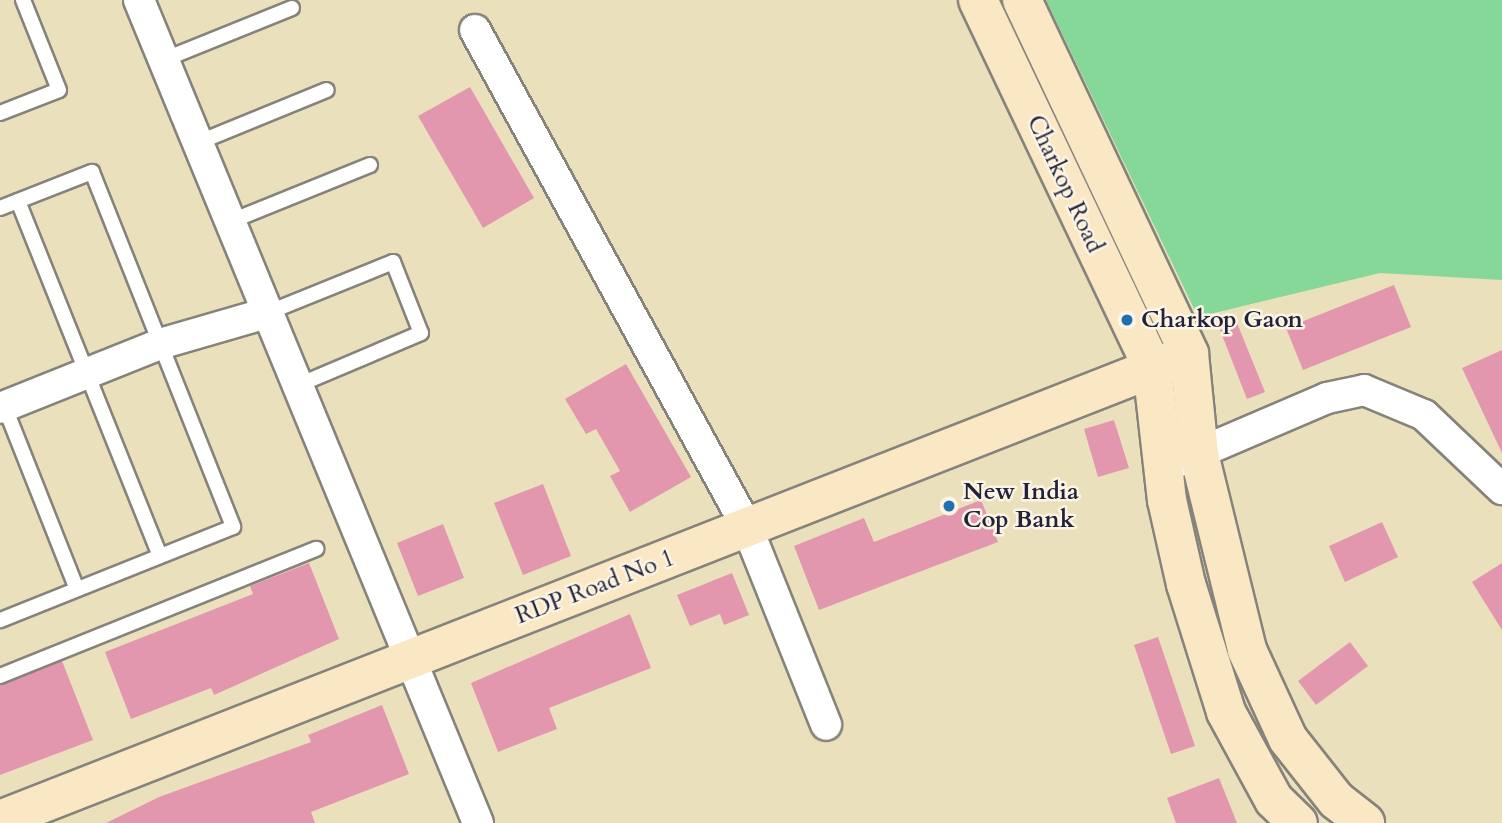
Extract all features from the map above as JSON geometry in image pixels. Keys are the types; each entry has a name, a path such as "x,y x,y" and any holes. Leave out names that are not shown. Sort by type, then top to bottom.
{"street":[{"path":"139,0 478,823"},
{"name":"Charkop Road","path":"978,0 1152,367"},
{"name":"Charkop Road","path":"1022,0 1189,354 1199,454 1247,650 1288,739 1336,800 1365,823"},
{"path":"475,30 747,527 826,725"},
{"path":"1,403 160,344 267,313"},
{"name":"RDP Road No 1","path":"0,820 1189,354"},
{"path":"1152,367 1161,467 1186,584 1226,712 1274,800 1297,823"},
{"path":"1161,467 1199,454 1327,398 1364,390 1424,415 1502,489"}],"lane":[{"path":"0,113 59,90 23,0"},
{"path":"163,60 292,8"},
{"path":"197,143 327,90"},
{"path":"229,222 370,165"},
{"path":"0,208 92,172 233,527 0,620"},
{"path":"18,201 160,556"},
{"path":"267,313 393,262 398,274 421,333 296,386"},
{"path":"1,403 77,589"},
{"path":"0,676 316,549"}],"green space":[{"path":"1046,0 1502,0 1502,280 1380,273 1198,317"}],"building":[{"path":"470,87 534,198 483,228 418,116"},
{"path":"1394,285 1411,327 1303,370 1286,328"},
{"path":"1237,323 1265,392 1247,399 1220,330"},
{"path":"1502,350 1502,453 1462,368"},
{"path":"626,364 691,477 630,512 610,476 620,471 596,429 586,434 565,399"},
{"path":"1114,420 1129,468 1098,477 1084,429"},
{"path":"543,484 571,556 523,575 494,503"},
{"path":"981,500 998,542 819,610 794,546 864,518 874,542"},
{"path":"1382,522 1398,557 1345,582 1329,546"},
{"path":"443,524 464,578 418,596 397,543"},
{"path":"309,563 339,639 214,695 211,688 131,719 105,652 253,594 250,586"},
{"path":"1502,563 1502,630 1472,582"},
{"path":"732,573 749,615 724,625 720,614 690,626 677,595"},
{"path":"630,614 651,668 549,708 557,729 498,752 471,683"},
{"path":"1158,637 1195,746 1171,754 1134,645"},
{"path":"1350,642 1368,666 1316,705 1298,681"},
{"path":"62,661 93,740 0,775 0,685"},
{"path":"382,705 409,774 311,812 315,823 106,823 159,797 311,742 308,735"},
{"path":"1219,778 1237,823 1176,823 1167,798"}],"place":[{"name":"Charkop Gaon","path":"1127,320"},
{"name":"New India Cop Bank","path":"949,506"}]}
